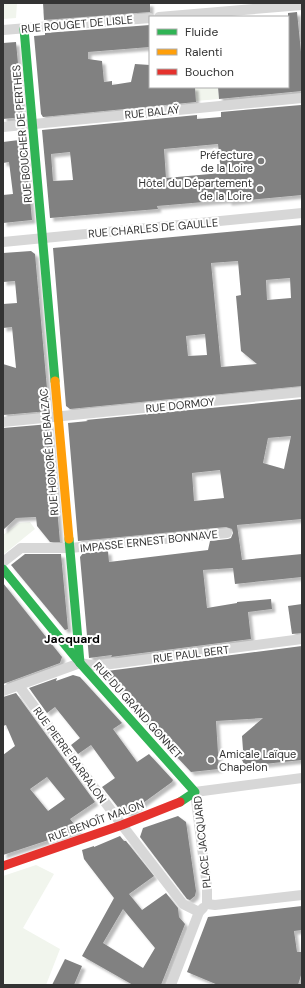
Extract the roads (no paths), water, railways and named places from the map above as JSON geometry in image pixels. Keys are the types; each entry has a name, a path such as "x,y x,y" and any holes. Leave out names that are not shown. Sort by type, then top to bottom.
{"street":[{"path":"171,16 302,5"},
{"name":"RUE ROUGET DE LISLE","path":"3,30 149,18"},
{"name":"RUE BOUCHER DE PERTHES","path":"24,28 43,238"},
{"name":"RUE BALAŸ","path":"3,127 302,98"},
{"name":"RUE CHARLES DE GAULLE","path":"3,242 302,213"},
{"name":"RUE HONORÉ DE BALZAC","path":"43,238 80,663"},
{"name":"RUE DORMOY","path":"3,422 302,392"},
{"name":"IMPASSE ERNEST BONNAVE","path":"3,562 21,548 70,548 227,533"},
{"name":"RUE DU GRAND GONNET","path":"3,569 80,663 195,792"},
{"name":"RUE PAUL BERT","path":"80,663 96,666 302,639"},
{"path":"3,691 80,663"},
{"name":"RUE PIERRE BARRALON","path":"19,686 122,825 183,904 199,912"},
{"name":"PLACE JACQUARD","path":"302,778 195,792 207,887 207,904 215,905 302,895"},
{"name":"RUE BENOÎT MALON","path":"3,866 122,825 180,802 195,792"},
{"path":"172,985 199,912 207,904"}],"place":[{"name":"Préfecture de la Loire","path":"261,161"},
{"name":"Hôtel du Département de la Loire","path":"260,189"},
{"name":"Amicale Laïque Chapelon","path":"211,760"}],"district":[{"name":"Jacquard","path":"72,639"}]}
